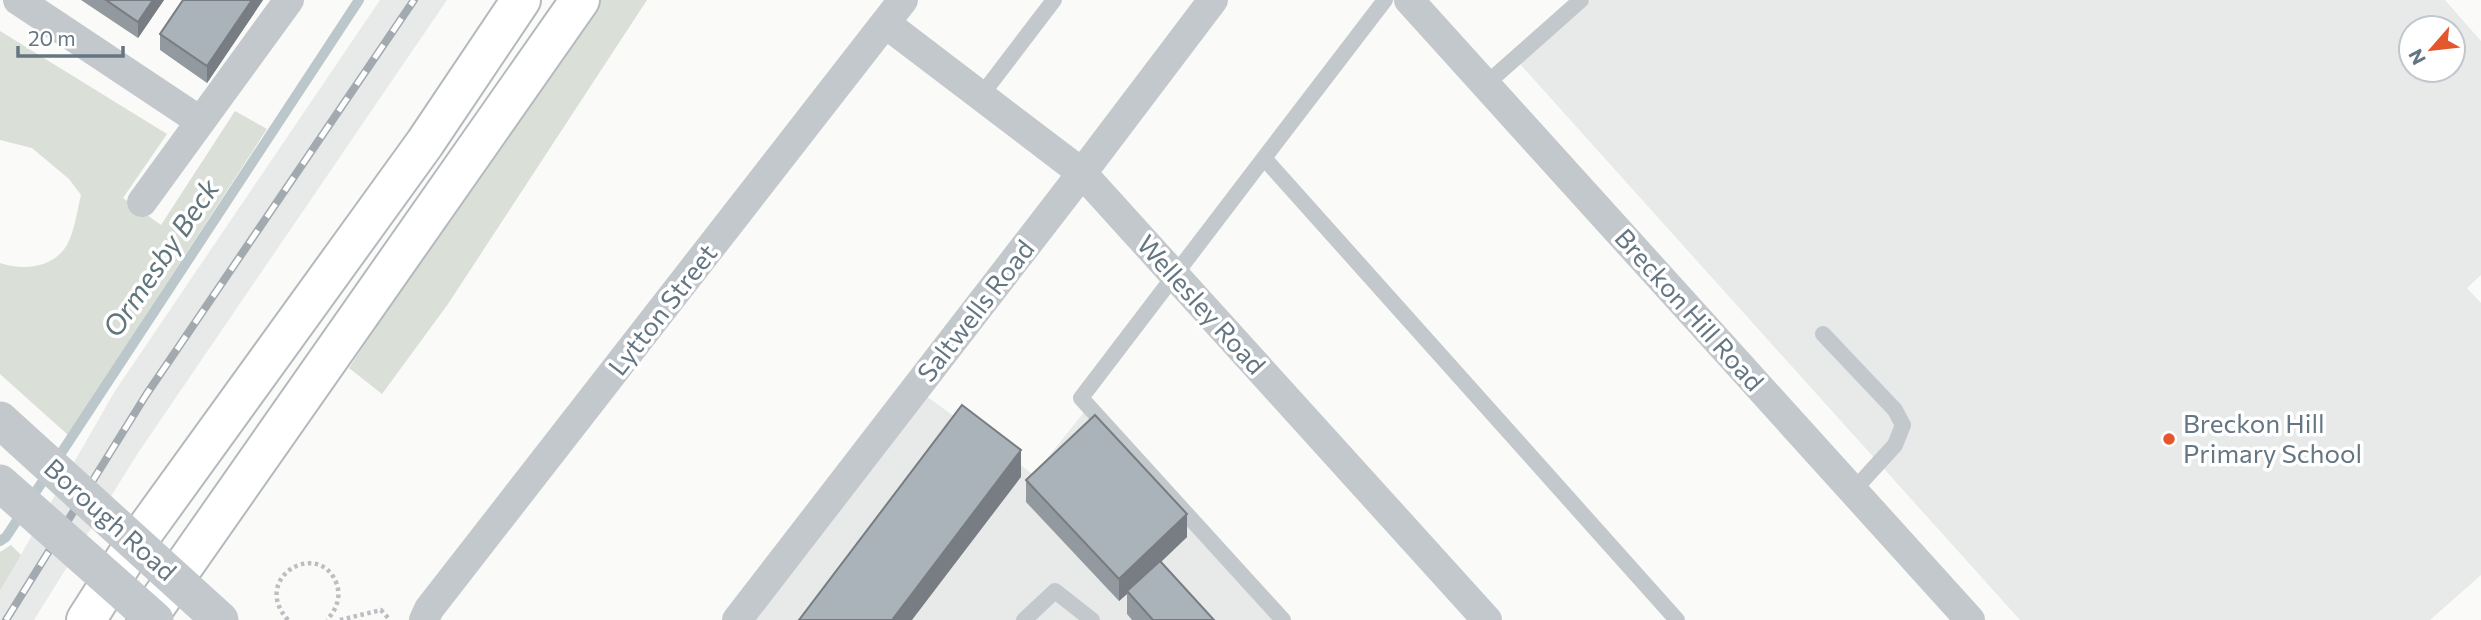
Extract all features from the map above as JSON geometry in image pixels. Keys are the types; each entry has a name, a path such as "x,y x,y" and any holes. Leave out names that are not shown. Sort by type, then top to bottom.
{"highway":[{"path":"86,620 128,555 425,143 521,0"},
{"path":"146,620 580,0"}],"street":[{"path":"18,0 200,121"},
{"path":"142,202 289,0"},
{"name":"Saltwells Road","path":"737,620 1213,0"},
{"name":"Breckon Hill Road","path":"1409,0 1970,620"},
{"name":"Wellesley Road","path":"894,12 980,97 1082,173 1487,620"},
{"name":"Lytton Street","path":"424,620 429,609 894,12"},
{"name":"Borough Road","path":"0,420 219,620"},
{"name":"Borough Road","path":"0,483 155,620"}],"lane":[{"path":"980,97 1055,0"},
{"path":"1283,620 1081,398 1385,0"},
{"path":"1485,85 1581,0"},
{"path":"1264,158 1677,620"},
{"path":"1823,334 1895,410 1903,425 1895,445 1853,491"},
{"path":"1024,620 1055,591 1092,620"}],"path":[{"path":"288,620 279,609 277,585 295,565 306,563 320,564 333,575 338,587 338,603 327,620"},
{"path":"340,620 381,610 390,620"}],"shaded area":[{"path":"380,0 447,0 138,453 34,620 0,620 0,591 115,391"},
{"path":"591,0 647,0 448,304 382,394 349,368"},
{"name":"Breckon Hill Primary School","path":"1590,0 2445,0 2457,14 2397,14 2397,84 2467,84 2467,25 2481,41 2481,275 2467,288 2481,303 2481,575 2430,620 2020,620 1519,63"},
{"path":"0,31 167,134 123,198 161,225 235,111 267,129 68,435 0,374 0,263 29,267 55,258 68,243 81,195 69,179 32,148 0,140"},
{"path":"925,395 1034,475 1084,412 1278,620 727,620"},
{"path":"11,545 21,555 0,591 0,552"}],"building":[{"path":"106,0 153,0 138,22"},
{"path":"183,0 252,0 207,66 160,34"},
{"path":"962,405 1021,450 892,620 799,620"},
{"path":"1095,415 1187,514 1119,579 1026,480"},
{"path":"1160,561 1214,620 1153,620 1127,591"}],"waterway":[{"name":"Ormesby Beck","path":"0,541 6,537 359,0"}],"railway":[{"path":"6,620 146,395 414,0"}],"place":[{"name":"Breckon Hill Primary School","path":"2169,439"}]}
